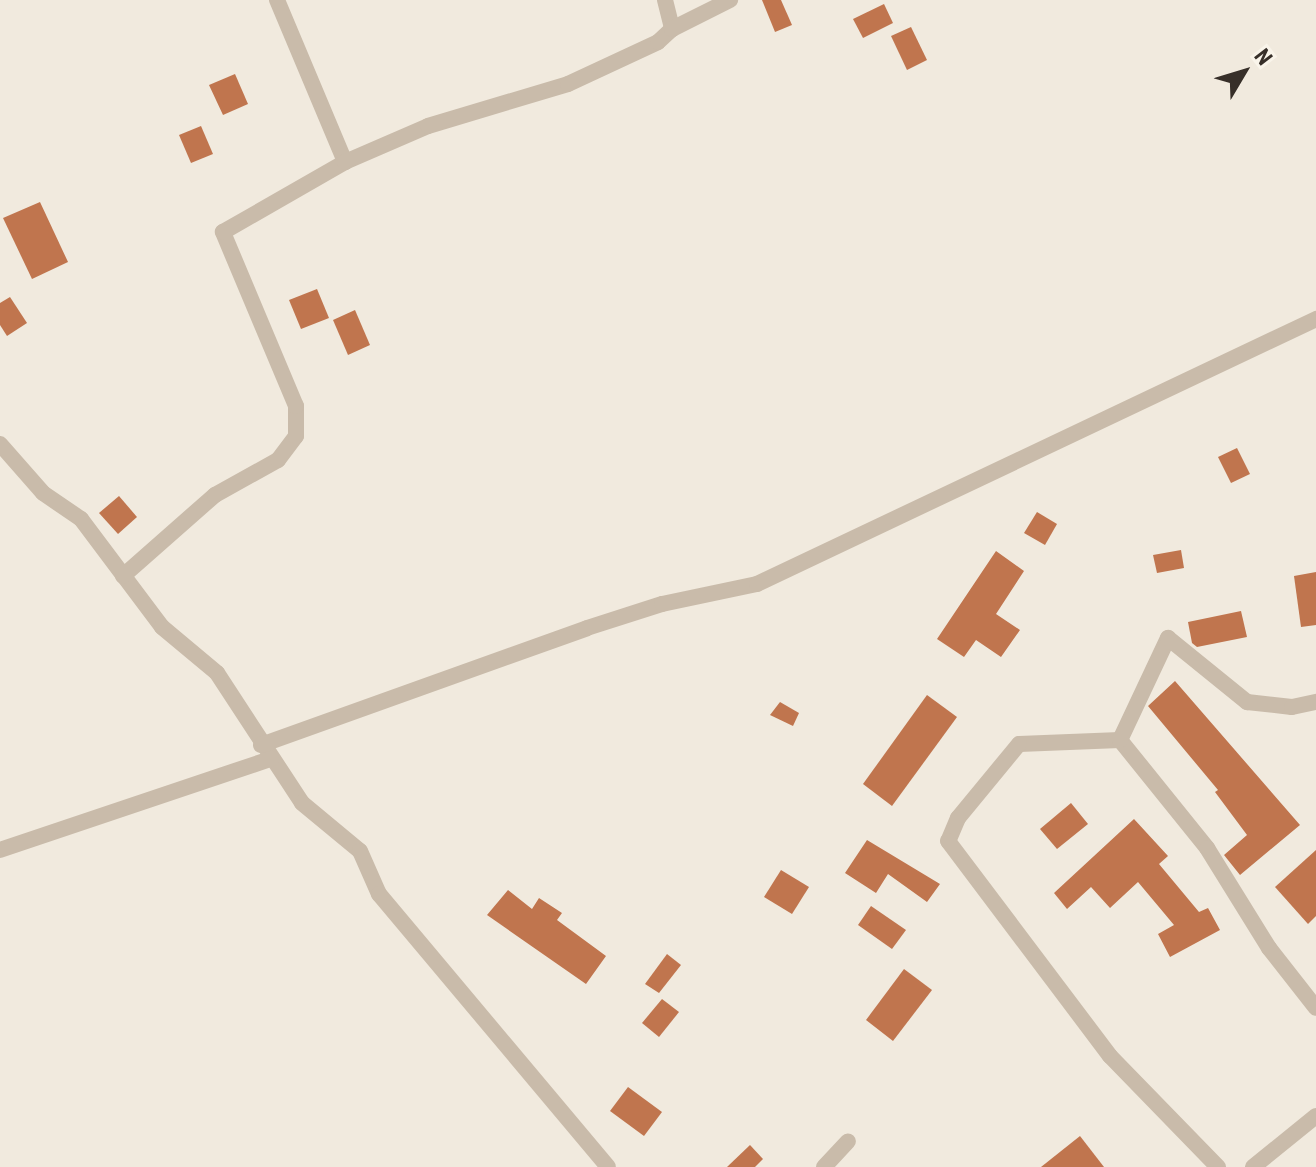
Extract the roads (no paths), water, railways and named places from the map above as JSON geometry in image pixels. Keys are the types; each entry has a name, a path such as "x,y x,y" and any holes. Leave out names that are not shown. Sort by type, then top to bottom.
{"street":[{"path":"277,0 345,162"},
{"path":"665,0 672,29"},
{"path":"123,576 215,495 278,460 296,436 296,406 223,232 345,162 428,126 568,84 658,42 672,29 730,0"},
{"path":"261,745 587,628 662,604 757,584 1316,319"},
{"path":"0,444 35,485 81,519 178,645 217,673 261,745 314,818 360,851 379,894 608,1167"},
{"path":"1120,740 1168,638 1247,702 1292,707 1316,702"},
{"path":"1120,740 1207,848 1269,948 1316,1008"},
{"path":"1120,740 1019,744 958,818 948,841 1110,1056 1218,1167"},
{"path":"0,850 271,759"},
{"path":"1253,1167 1316,1116"},
{"path":"824,1167 848,1141"}]}
